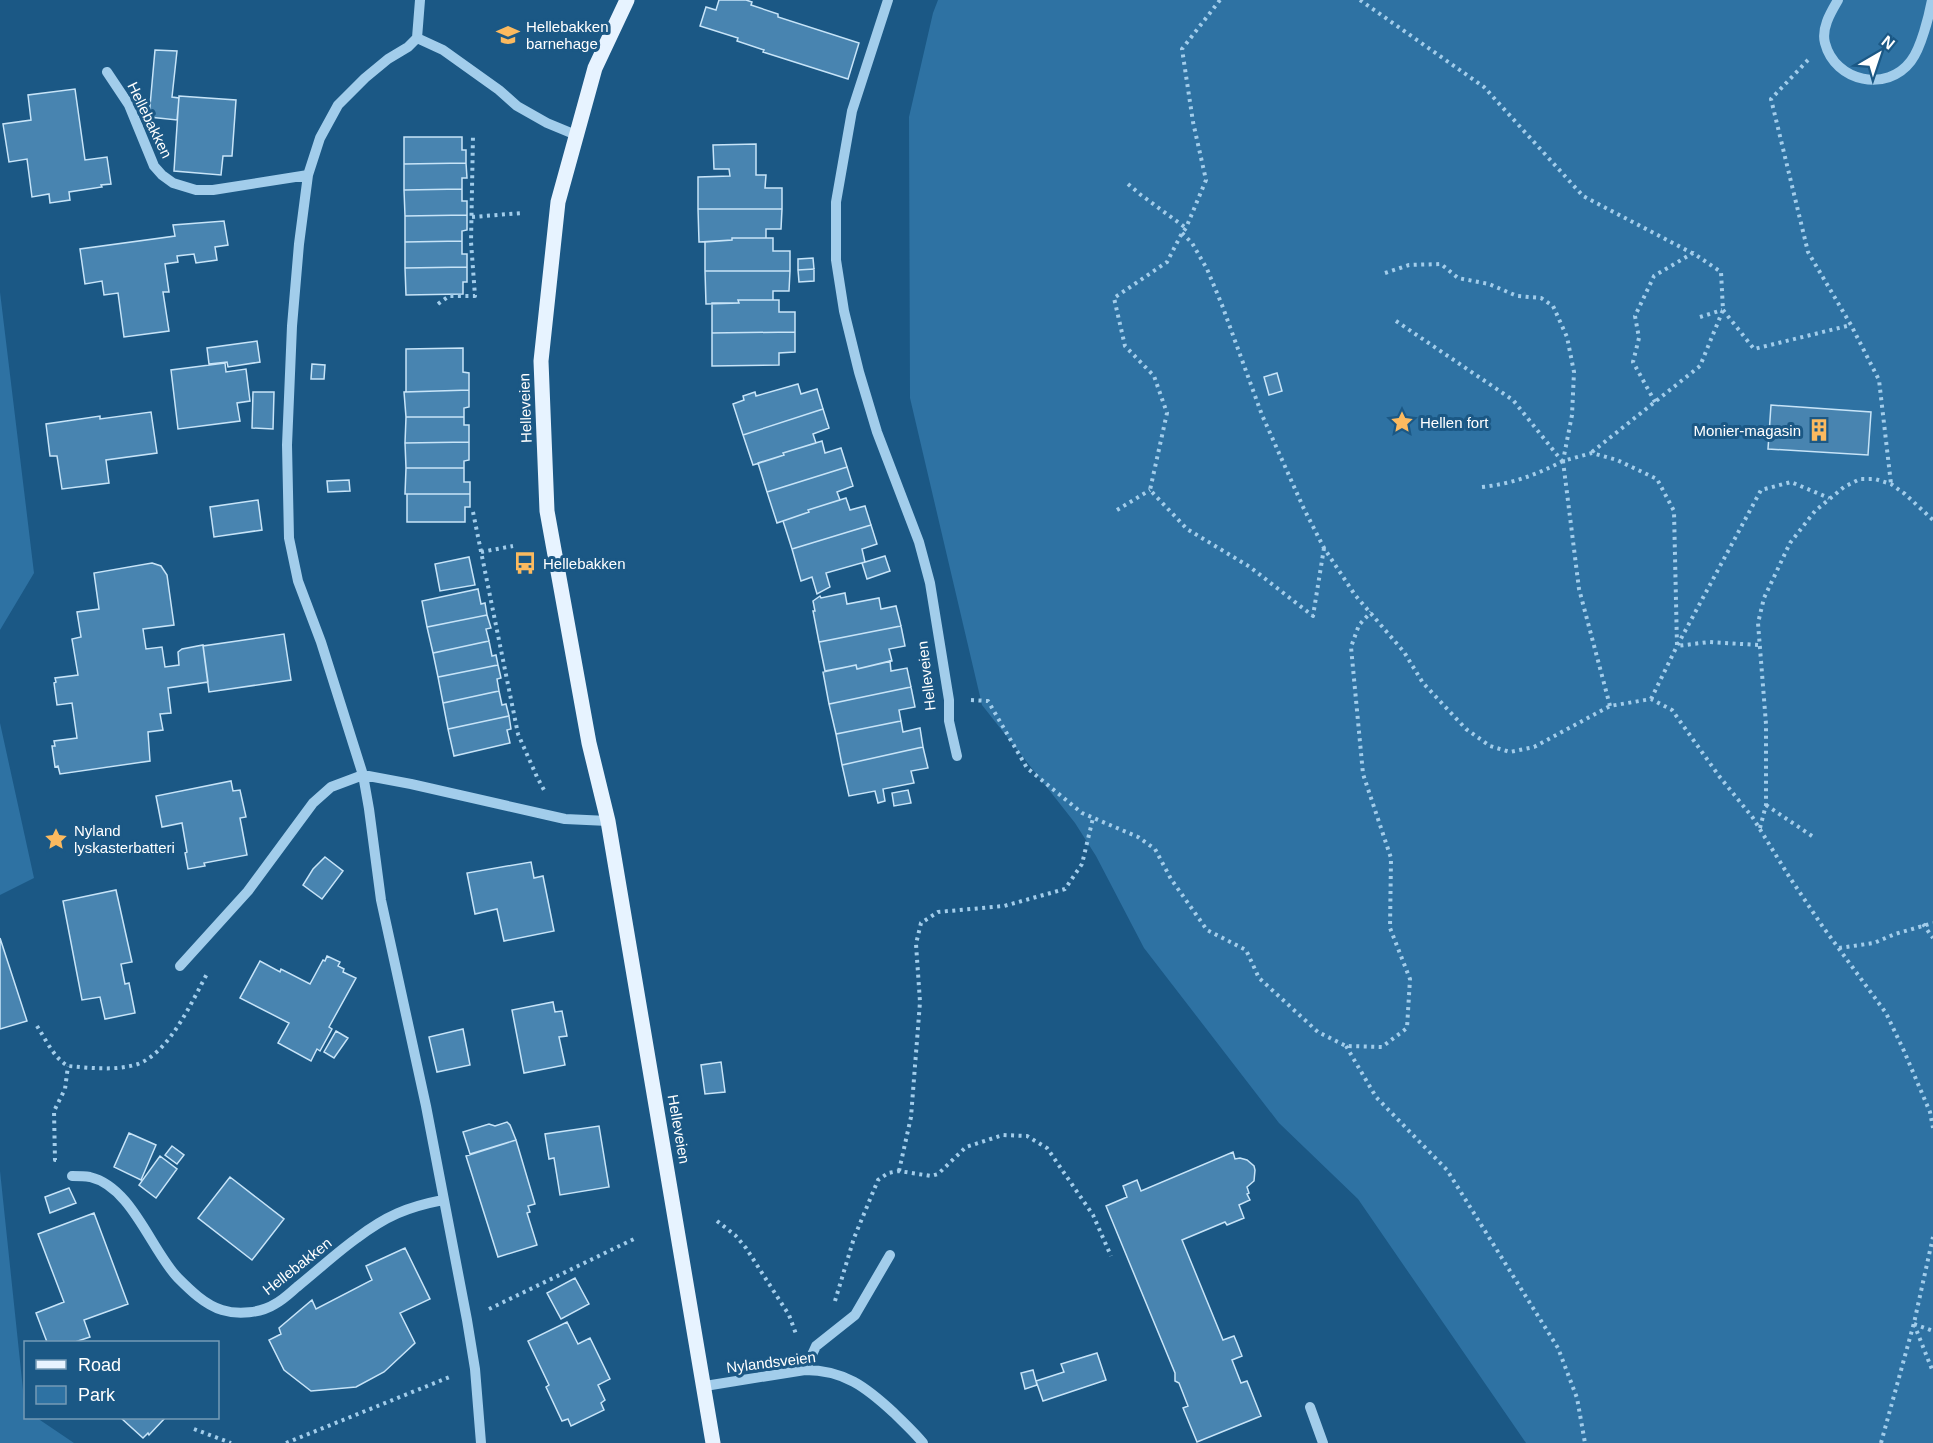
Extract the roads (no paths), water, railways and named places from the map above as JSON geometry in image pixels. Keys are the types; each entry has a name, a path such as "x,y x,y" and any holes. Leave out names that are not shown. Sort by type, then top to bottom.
{"main road":[{"name":"Helleveien","path":"627,0 595,68 558,201 541,361 547,511 589,743 608,821 713,1443"}],"street":[{"path":"420,0 417,38 365,78 338,105 320,138 308,175 292,326 287,445 289,538 298,581 321,642 363,775 381,900 423,1095 467,1320 475,1370 481,1443"},
{"name":"Helleveien","path":"888,0 852,111 836,202 836,260 843,311 859,372 877,432 919,542 930,583 949,700 949,721 957,756"},
{"path":"1838,0 1828,17 1825,42 1834,62 1848,75 1871,81 1894,76 1912,60 1927,23 1932,0"},
{"path":"417,38 442,50 499,90 517,106 547,123 576,135"},
{"name":"Hellebakken","path":"107,72 129,105 154,165 173,183 196,190 213,190 308,175"},
{"path":"180,966 248,891 313,803 331,787 363,775 566,819 608,821"},
{"name":"Hellebakken","path":"72,1176 91,1177 124,1199 170,1269 190,1290 221,1310 238,1312 256,1312 274,1305 377,1224 417,1205 443,1200"},
{"path":"805,1370 816,1346 855,1315 890,1255"},
{"name":"Nylandsveien","path":"705,1386 805,1370 821,1370 843,1376 870,1391 923,1443"},
{"path":"1310,1407 1323,1443"}],"place":[{"name":"Hellebakken barnehage","path":"508,35"},
{"name":"Hellen fort","path":"1402,422"},
{"name":"Monier-magasin","path":"1819,430"},
{"name":"Hellebakken","path":"525,563"},
{"name":"Nyland lyskasterbatteri","path":"56,839"}]}
